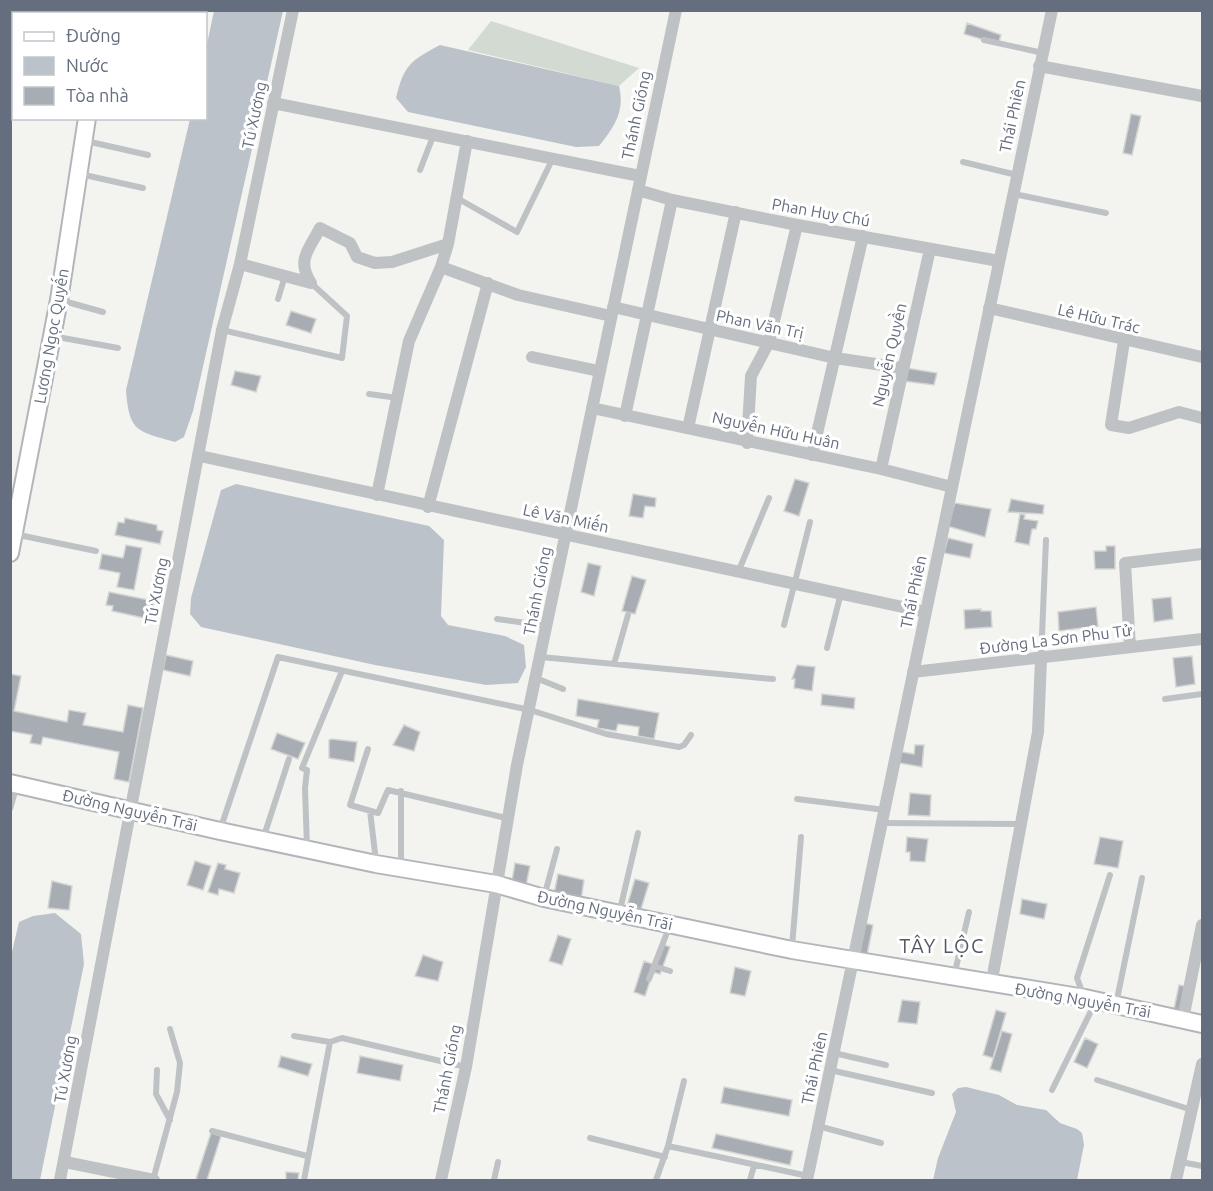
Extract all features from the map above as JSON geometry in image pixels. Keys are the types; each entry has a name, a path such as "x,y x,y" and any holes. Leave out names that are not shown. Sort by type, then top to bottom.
{"main road":[{"name":"Lương Ngọc Quyến","path":"10,553 59,300 76,173 87,120"},
{"name":"Đường Nguyễn Trãi","path":"14,784 220,831 401,869 496,884 544,898 792,950 991,985 1116,1004 1203,1024"}],"street":[{"name":"Tú Xương","path":"60,1180 200,456 222,330 240,264 292,10"},
{"name":"Thánh Gióng","path":"441,1180 466,1068 507,818 676,10"},
{"name":"Thái Phiên","path":"807,1178 1052,10"},
{"path":"1039,66 1203,96"},
{"path":"273,104 640,176"},
{"path":"377,495 409,341 441,267 448,244 467,141"},
{"name":"Phan Huy Chú","path":"638,190 672,200 797,225 999,261"},
{"path":"625,416 672,200"},
{"path":"688,428 736,212"},
{"path":"747,443 751,376 769,342 797,225"},
{"path":"311,283 304,272 303,261 320,228 350,243 357,257 375,263 392,262 448,244"},
{"path":"812,455 836,358 862,236"},
{"name":"Nguyễn Quyền","path":"881,469 930,249"},
{"path":"240,264 311,283"},
{"name":"Phan Văn Trị","path":"441,267 518,295 646,315 836,358 902,368"},
{"path":"428,507 488,283"},
{"name":"Lê Hữu Trác","path":"989,308 1124,341 1203,357"},
{"path":"1124,341 1111,425 1129,428 1179,412 1203,418"},
{"path":"532,357 599,371"},
{"name":"Nguyễn Hữu Huân","path":"592,408 747,443 881,469 952,487"},
{"name":"Lê Văn Miến","path":"200,456 428,507 739,570 926,612"},
{"path":"1130,647 1125,563 1203,554"},
{"name":"Đường La Sơn Phu Tử","path":"913,672 1203,639"},
{"path":"991,985 1038,732 1041,659"},
{"path":"1183,1018 1203,925"},
{"path":"1176,1180 1192,1110 1199,1094 1203,1064"},
{"path":"64,1162 154,1180"}],"lane":[{"path":"984,40 1043,53"},
{"path":"420,170 435,134"},
{"path":"82,140 148,155"},
{"path":"456,197 517,232 552,160"},
{"path":"963,162 1017,175"},
{"path":"76,173 143,188"},
{"path":"1013,193 1106,213"},
{"path":"278,299 285,275"},
{"path":"222,330 342,358 347,316 311,283"},
{"path":"59,300 103,312"},
{"path":"52,336 118,348"},
{"path":"369,394 398,398"},
{"path":"739,570 769,498"},
{"path":"784,625 810,522"},
{"path":"13,533 96,551"},
{"path":"1041,659 1046,540"},
{"path":"827,648 841,593"},
{"path":"614,664 628,615"},
{"path":"497,619 547,626"},
{"path":"220,831 278,657 530,710 606,734 679,747 684,745 691,735"},
{"path":"541,657 772,679"},
{"path":"307,848 305,788 308,770 302,768 342,671"},
{"path":"536,678 563,689"},
{"path":"1165,699 1203,694"},
{"path":"368,749 350,805 378,813 388,790 507,818"},
{"path":"263,839 289,759"},
{"path":"10,809 14,784"},
{"path":"401,792 401,869"},
{"path":"797,800 885,810"},
{"path":"370,811 376,864"},
{"path":"882,823 1022,824"},
{"path":"619,914 638,832"},
{"path":"792,950 801,837"},
{"path":"544,898 557,849"},
{"path":"1052,1090 1090,1000 1077,978 1110,875"},
{"path":"1116,1004 1142,878"},
{"path":"954,978 969,912"},
{"path":"649,979 670,925"},
{"path":"654,966 670,972"},
{"path":"154,1180 171,1121 180,1063 170,1029"},
{"path":"294,1036 330,1042 342,1038 466,1068"},
{"path":"304,1180 330,1042"},
{"path":"834,1053 886,1065"},
{"path":"157,1070 156,1094 171,1121"},
{"path":"830,1070 932,1093"},
{"path":"1097,1080 1192,1110"},
{"path":"656,1180 665,1157 684,1081"},
{"path":"819,1126 881,1143"},
{"path":"212,1131 307,1156"},
{"path":"590,1138 665,1157"},
{"path":"668,1146 807,1178"},
{"path":"494,1180 498,1162"},
{"path":"1181,1162 1203,1166"},
{"path":"750,1180 754,1166"}],"shaded area":[{"path":"491,21 639,68 619,86 468,50"}],"water":[{"path":"11,10 34,11 12,12 11,123"},
{"path":"214,11 283,11 193,411 184,437 175,442 137,428 127,404 126,390 190,120 207,120 207,44"},
{"path":"440,45 619,86 620,111 610,132 599,146 576,147 408,112 396,98 402,78 415,60"},
{"path":"236,484 429,526 444,540 441,616 448,625 505,636 524,645 526,667 518,683 486,685 375,665 201,627 190,614 191,598 221,490"},
{"path":"55,913 81,934 84,964 40,1180 11,1180 11,956 19,922 33,916"},
{"path":"966,1087 999,1095 1017,1105 1046,1110 1060,1123 1082,1133 1084,1145 1077,1180 933,1180 938,1158 956,1112 952,1094 958,1088"}],"building":[{"path":"967,23 1001,35 998,44 964,34"},
{"path":"1131,114 1141,116 1132,155 1123,153"},
{"path":"291,311 316,319 311,333 286,325"},
{"path":"906,368 937,373 934,385 904,381"},
{"path":"235,371 261,376 256,392 231,385"},
{"path":"795,479 809,483 799,516 784,511"},
{"path":"633,494 656,498 655,507 645,506 643,518 629,516"},
{"path":"1011,499 1044,505 1043,514 1008,512"},
{"path":"955,503 991,509 985,537 947,526"},
{"path":"1020,514 1025,515 1024,519 1038,521 1036,529 1032,529 1029,545 1015,542"},
{"path":"125,518 157,525 157,530 163,531 160,544 115,535 118,522 124,523"},
{"path":"948,538 973,544 970,558 944,553"},
{"path":"126,545 142,548 134,590 117,587 120,573 99,569 102,554 123,558"},
{"path":"1106,546 1115,546 1115,569 1095,569 1094,551 1106,551"},
{"path":"588,563 601,566 594,596 581,592"},
{"path":"632,576 646,580 635,614 622,611"},
{"path":"109,592 154,601 152,614 145,613 144,618 112,611 113,606 106,605"},
{"path":"1171,597 1173,619 1154,622 1152,599"},
{"path":"1096,607 1098,626 1059,631 1058,612"},
{"path":"981,609 981,611 991,611 992,627 965,629 964,610"},
{"path":"166,655 193,661 190,676 163,670"},
{"path":"1192,656 1195,684 1176,687 1173,658"},
{"path":"797,665 815,667 812,691 794,688 795,679 792,679"},
{"path":"10,674 21,676 14,711 67,722 69,710 86,713 83,725 123,732 128,705 143,708 129,782 114,779 119,752 43,737 41,745 30,743 32,735 10,731"},
{"path":"822,694 855,698 854,709 821,705"},
{"path":"578,699 659,713 654,739 638,736 639,727 618,724 616,731 597,728 599,720 576,716"},
{"path":"404,725 420,732 414,751 393,745"},
{"path":"277,733 305,743 298,759 271,749"},
{"path":"329,740 357,742 354,762 329,758"},
{"path":"915,745 924,745 922,767 894,762 897,751 914,754"},
{"path":"910,793 931,795 930,816 908,815"},
{"path":"907,837 928,839 925,862 910,861 910,852 906,852"},
{"path":"1100,837 1123,841 1118,868 1094,864"},
{"path":"195,861 211,866 203,890 187,885"},
{"path":"218,863 226,865 225,869 240,873 234,893 219,889 218,895 208,892"},
{"path":"515,863 530,866 525,890 511,887"},
{"path":"558,874 584,880 581,900 554,894"},
{"path":"635,879 649,883 641,909 627,906"},
{"path":"52,881 72,886 69,910 48,908"},
{"path":"1022,899 1047,904 1044,919 1020,914"},
{"path":"858,922 873,925 866,960 851,957"},
{"path":"558,935 571,939 562,965 549,961"},
{"path":"662,944 670,947 660,974 653,972 645,996 634,992 644,961 655,965"},
{"path":"423,955 443,962 438,981 415,976"},
{"path":"735,967 751,971 745,996 730,993"},
{"path":"1179,985 1194,988 1188,1017 1173,1014"},
{"path":"902,1000 920,1002 917,1024 898,1022"},
{"path":"996,1010 1006,1013 993,1058 983,1055"},
{"path":"1002,1031 1012,1034 1001,1072 990,1069"},
{"path":"1085,1038 1098,1044 1087,1068 1074,1062"},
{"path":"281,1056 312,1064 308,1076 278,1067"},
{"path":"360,1056 403,1065 400,1081 357,1073"},
{"path":"724,1087 792,1100 789,1116 721,1103"},
{"path":"211,1133 221,1136 207,1180 196,1179"},
{"path":"716,1134 793,1151 790,1165 712,1148"},
{"path":"286,1172 299,1173 298,1180 286,1180"}],"district":[{"name":"TÂY LỘC","path":"942,946"}]}
